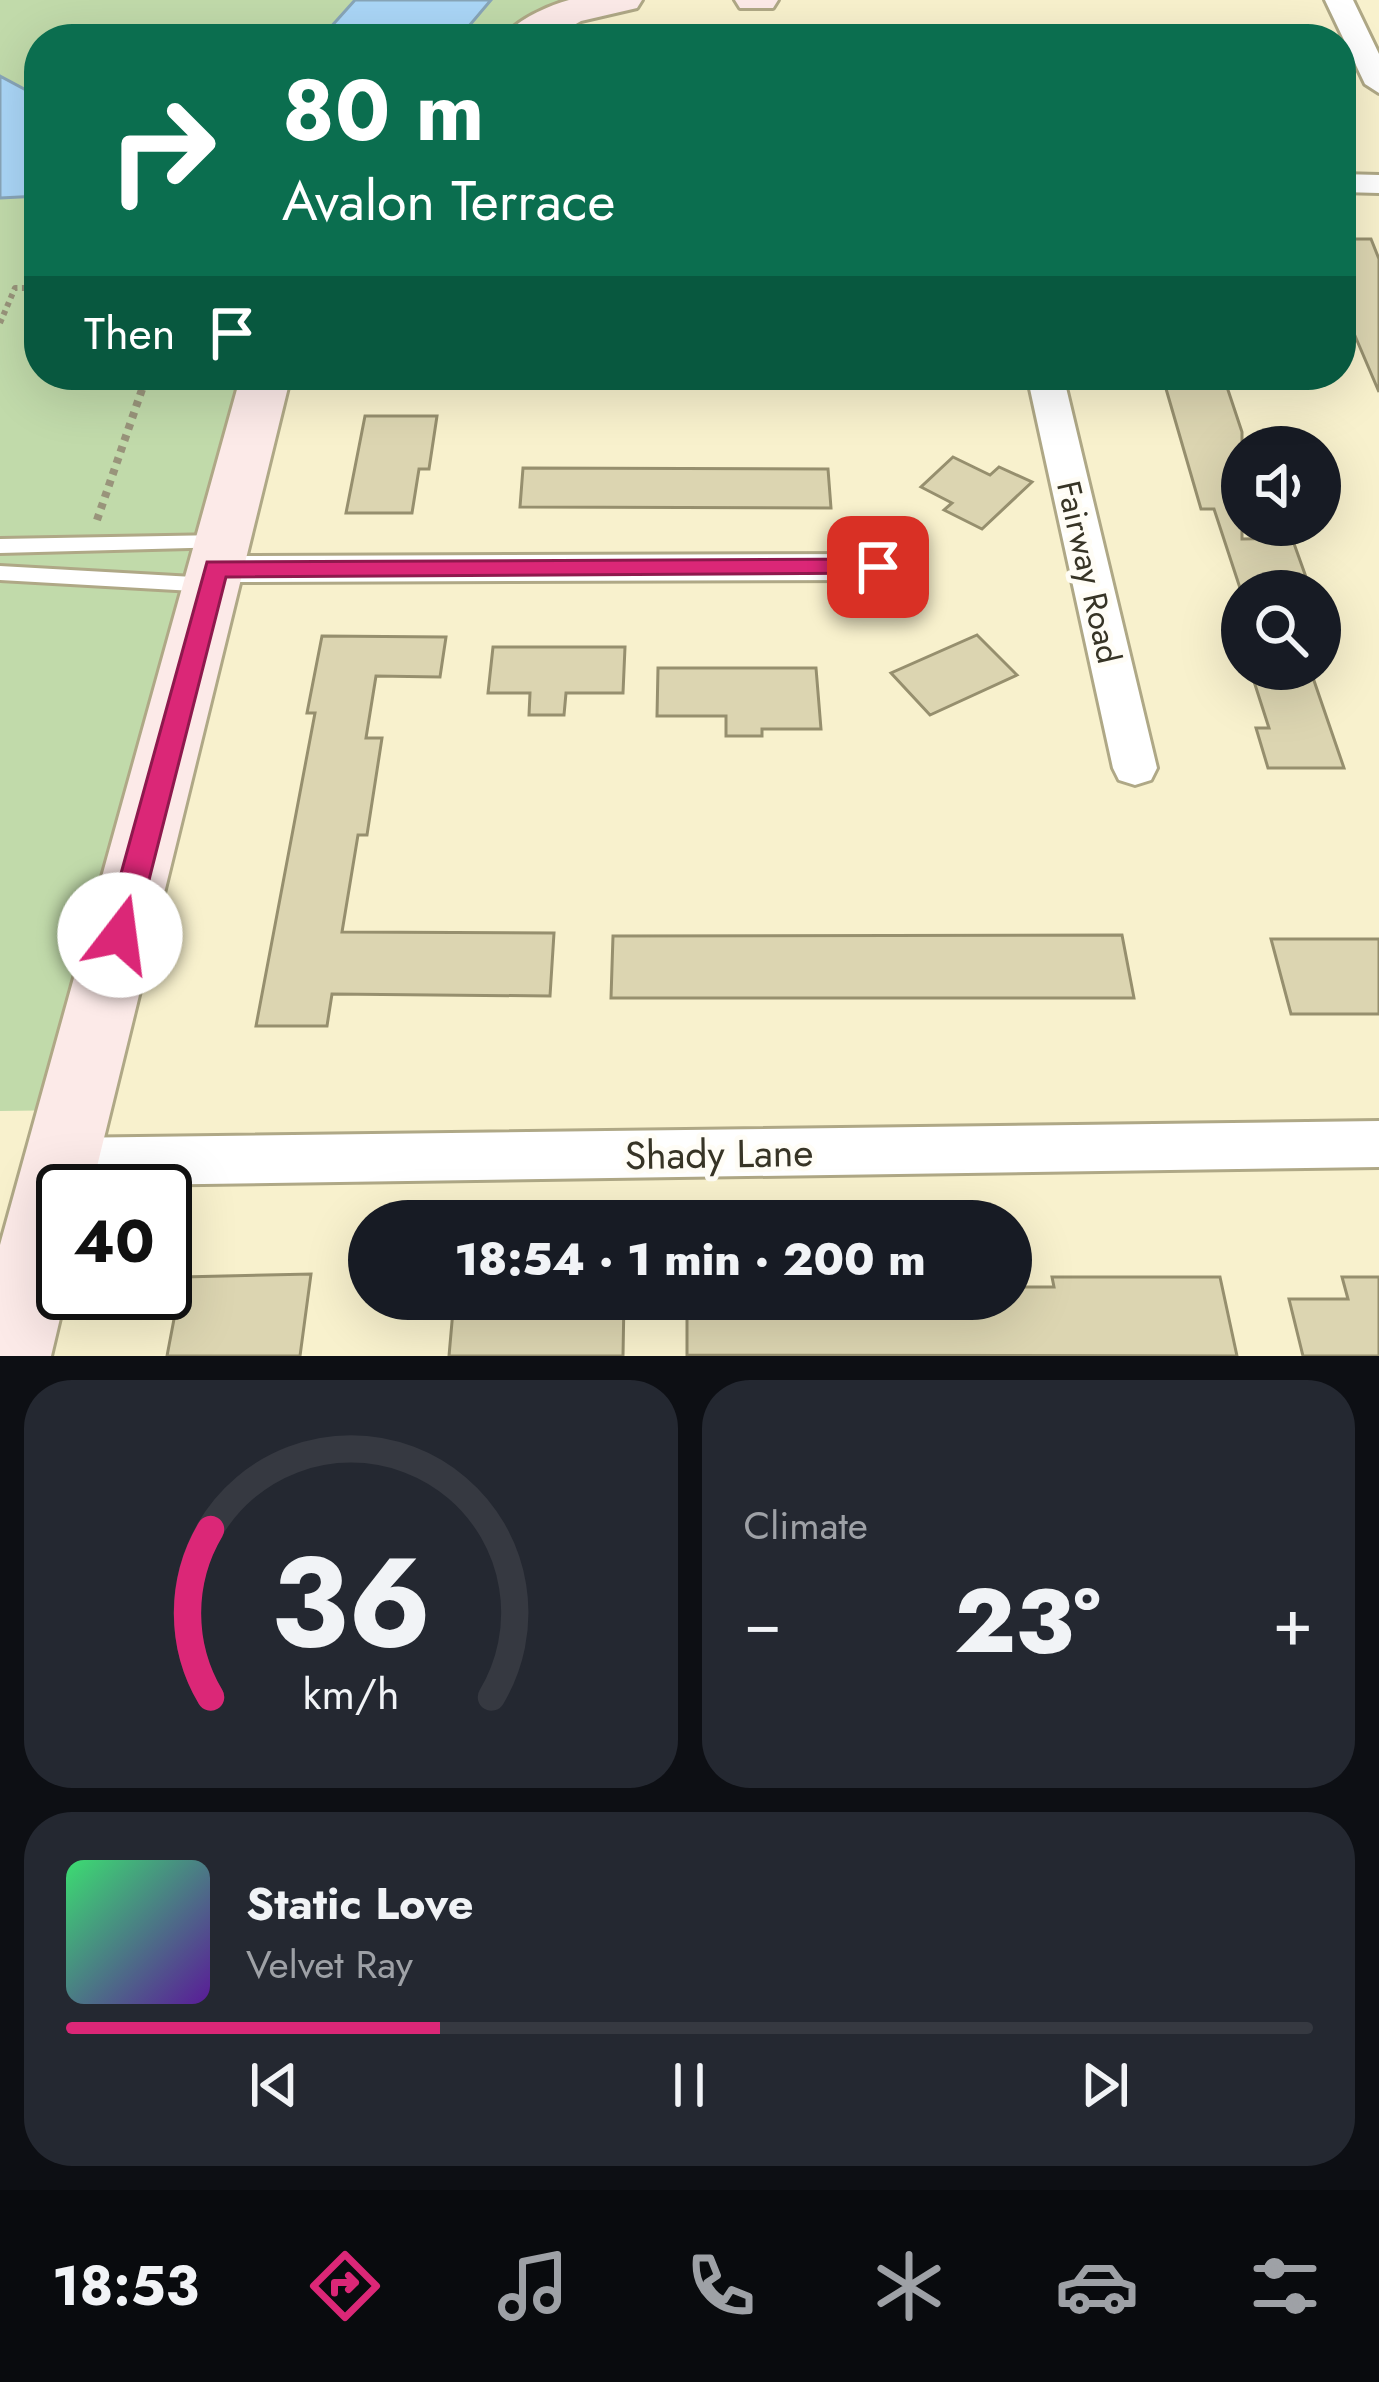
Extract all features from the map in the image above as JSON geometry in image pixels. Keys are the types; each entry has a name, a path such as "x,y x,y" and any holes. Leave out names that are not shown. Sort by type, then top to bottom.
{"street":[{"path":"548,24 568,12 623,0"},
{"path":"1356,36 1379,84"},
{"path":"10,1356 262,390"},
{"name":"Fairway Road","path":"1048,390 1135,768"},
{"path":"217,565 878,567"},
{"name":"Shady Lane","path":"60,1162 1379,1144"}],"lane":[{"path":"0,546 217,565"},
{"path":"0,573 217,565"}],"path":[{"path":"0,323 15,288 24,288"},
{"path":"77,521 97,521 142,390"}],"green space":[{"path":"0,0 623,0 561,24 24,24 24,390 262,390 74,1110 0,1111"}],"water":[{"path":"355,0 491,0 471,24 333,24"},
{"path":"0,76 24,89 24,197 0,198"}],"building":[{"path":"1356,239 1371,239 1379,259 1379,392 1356,338"},
{"path":"1166,390 1228,390 1240,426 1221,426 1221,530 1214,509 1201,509"},
{"path":"365,416 437,416 429,469 419,469 412,513 346,513"},
{"path":"953,457 990,475 999,467 1032,482 982,529 944,510 952,503 921,487"},
{"path":"523,468 828,469 831,508 520,507"},
{"path":"1226,546 1295,546 1303,570 1234,570"},
{"path":"977,635 1017,675 930,715 891,673"},
{"path":"322,636 446,637 440,677 376,676 366,738 382,738 367,835 358,835 342,932 554,933 550,996 332,994 327,1026 256,1026 315,713 307,713"},
{"path":"493,647 625,647 623,693 566,693 564,715 529,715 530,693 488,693"},
{"path":"658,668 816,668 821,729 762,729 762,736 726,736 726,716 657,716"},
{"path":"1257,690 1317,690 1344,768 1268,768 1256,728 1269,728"},
{"path":"1122,935 1134,998 611,998 613,936"},
{"path":"1271,939 1379,939 1379,1014 1291,1014"},
{"path":"311,1274 300,1356 167,1356 174,1320 192,1320 192,1277"},
{"path":"1052,1277 1220,1277 1237,1356 687,1355 687,1320 1032,1320 1032,1287 1054,1287"},
{"path":"1342,1277 1379,1277 1379,1356 1303,1356 1289,1299 1348,1299"},
{"path":"452,1320 624,1320 623,1356 449,1356"}],"route":[{"path":"120,935 216,568 878,567"}]}
